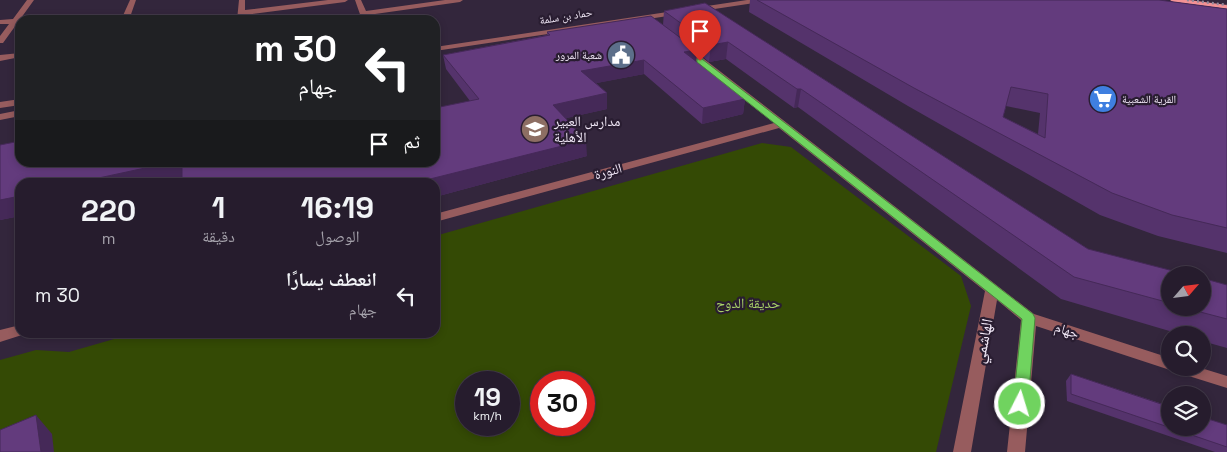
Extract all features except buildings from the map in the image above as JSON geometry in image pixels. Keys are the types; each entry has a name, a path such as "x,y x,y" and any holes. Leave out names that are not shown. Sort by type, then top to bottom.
{"main road":[{"path":"1173,0 1227,7"}],"street":[{"path":"20,15 31,0"},
{"path":"127,15 133,0"},
{"path":"241,15 242,0"},
{"path":"253,15 345,0"},
{"path":"358,0 364,15"},
{"path":"376,15 460,0"},
{"name":"حماد بن سلمة","path":"440,39 706,0"},
{"name":"حماد بن سلمة","path":"440,48 761,0"},
{"path":"643,17 658,28"},
{"path":"0,22 15,20"},
{"path":"0,40 15,21"},
{"name":"جهام","path":"673,40 1029,318 1161,361"},
{"path":"0,58 15,56"},
{"path":"0,106 15,103"},
{"path":"0,116 15,114"},
{"name":"النورة","path":"440,217 781,124"},
{"name":"الهاشمي","path":"962,452 992,289 1029,318"},
{"path":"1016,452 1029,318"},
{"path":"0,336 15,332"},
{"path":"1208,376 1227,382"}],"green space":[{"name":"حديقة الدوح","path":"762,143 791,147 961,276 971,306 936,452 0,452 0,360 36,350 69,352 118,338 440,338 440,235"}],"railway":[{"path":"1187,0 1227,5"}],"place":[{"name":"شعبة المرور","path":"621,55"},
{"name":"القرية الشعبية","path":"1103,99"},
{"name":"مدارس العبير الأهلية","path":"535,129"}],"route":[{"path":"700,61 1029,318 1020,404"}]}
